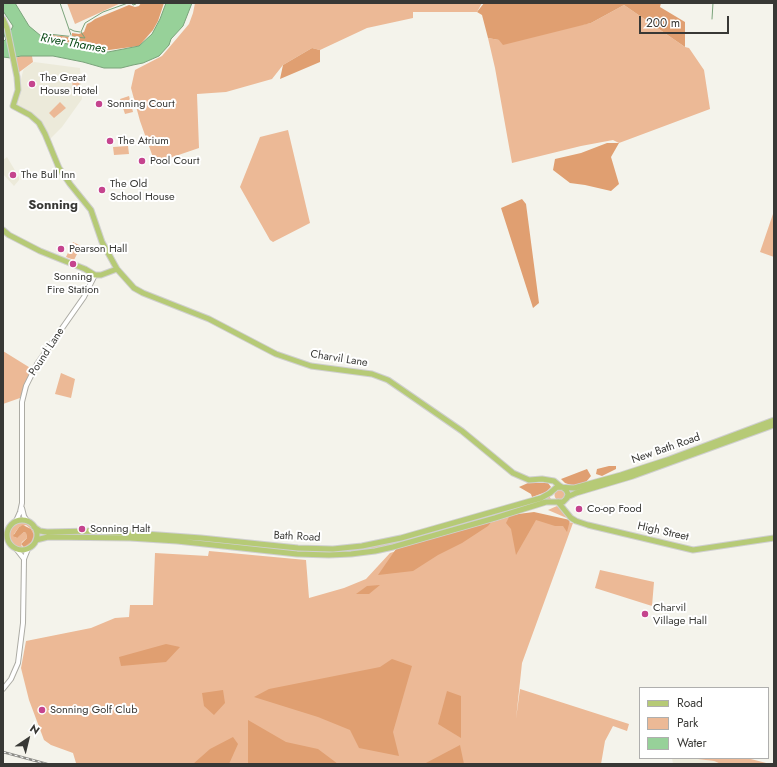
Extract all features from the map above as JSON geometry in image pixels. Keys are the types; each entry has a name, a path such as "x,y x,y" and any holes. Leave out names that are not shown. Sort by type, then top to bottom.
{"main road":[{"name":"Charvil Lane","path":"3,19 8,28 16,67 18,90 13,106 30,115 39,123 59,168 91,210 102,242 117,269 137,290 209,319 276,354 311,366 372,374 388,380 462,431 513,472 529,480 554,481 561,487"},
{"path":"3,230 9,235 40,251 85,269 95,275 101,275 117,269"},
{"name":"New Bath Road","path":"561,487 577,487 635,470 774,420"},
{"name":"New Bath Road","path":"566,499 576,493 632,476 774,425"},
{"path":"549,481 553,490 552,497 557,502"},
{"name":"Bath Road","path":"34,527 47,532 177,536 298,548 341,548 401,538 541,498 558,487 561,487"},
{"path":"561,487 566,490 566,512"},
{"name":"Bath Road","path":"36,540 46,537 92,534 312,555 351,554 393,547 546,502 562,502 566,499"},
{"name":"High Street","path":"557,502 573,519 588,525 693,550 774,538"},
{"path":"21,519 27,521 37,532 36,540 23,552 17,550 5,540 5,531 16,521 21,519"}],"street":[{"name":"Pound Lane","path":"27,521 22,508 22,402 26,386 37,364 84,297 95,275"},
{"name":"Pound Lane","path":"16,521 22,508"},
{"path":"3,689 11,679 18,663 23,623 24,559 28,549"},
{"path":"17,550 24,559"}],"shaded area":[{"path":"141,3 164,3 158,21 153,30 139,46 109,50 85,48 79,45 47,37 50,35 72,37 72,33 79,34 84,32 87,24 95,19 129,5 135,7 139,6"},
{"path":"484,3 661,3 660,7 685,22 685,47 624,5 591,23 503,45 499,40 488,38 482,15 477,12"},
{"path":"312,48 320,50 320,62 280,79 283,65"},
{"path":"34,62 80,68 82,99 62,127 50,139 47,131 38,120 15,105 23,71"},
{"path":"607,143 619,143 611,157 619,184 611,191 570,183 553,170 555,159 581,153"},
{"path":"7,157 19,177 19,180 14,186 3,174 3,160"},
{"path":"522,199 526,204 539,303 533,308 501,208"},
{"path":"616,466 616,469 602,476 596,474 597,469"},
{"path":"587,469 591,476 586,482 574,486 565,483 561,479"},
{"path":"528,483 548,483 551,487 546,492 532,497 531,494 519,487"},
{"path":"534,512 570,520 567,532 563,526 555,526 536,520 516,555 511,529 506,523 510,515"},
{"path":"492,521 488,526 462,543 438,555 413,571 378,575 396,549"},
{"path":"23,525 31,529 34,535 31,542 24,547 21,544 27,538 26,533 24,532 17,538 13,536 19,527"},
{"path":"380,585 369,594 356,594 367,586"},
{"path":"166,644 180,647 166,662 121,666 119,657"},
{"path":"392,659 412,666 393,732 399,756 359,748 350,730 318,717 254,697 269,689 380,667"},
{"path":"223,690 225,703 214,715 204,706 202,693"},
{"path":"447,691 461,696 461,738 438,724"},
{"path":"248,720 286,742 318,749 338,764 248,764"},
{"path":"233,737 238,744 229,764 193,764 210,749"},
{"path":"460,745 464,764 424,764"},
{"path":"672,759 697,759 714,761 721,764 673,764"}],"green space":[{"path":"67,3 121,3 75,24"},
{"path":"195,3 482,3 477,12 413,12 413,18 367,28 320,50 312,48 283,65 272,79 226,92 197,94 199,148 155,163 140,121 131,88 135,70 162,56 189,24"},
{"path":"624,5 685,47 689,48 704,70 710,109 619,143 613,140 581,146 512,163 495,68 488,38 499,40 591,23"},
{"path":"21,56 32,56 33,62 18,73 16,58"},
{"path":"79,77 80,92 73,93 72,78"},
{"path":"129,96 133,112 125,114 120,99"},
{"path":"60,102 66,108 54,118 49,113"},
{"path":"288,130 310,223 273,242 270,240 240,187 260,137"},
{"path":"128,146 129,154 114,155 113,147"},
{"path":"774,211 774,257 760,252"},
{"path":"73,242 81,246 74,260 66,257"},
{"path":"3,351 32,369 20,398 3,404"},
{"path":"61,373 75,379 71,398 55,394"},
{"path":"560,489 564,491 566,495 564,499 560,501 556,499 554,495 556,491"},
{"path":"549,496 551,499 530,506 387,547 347,552 305,553 94,534 180,538 292,549 375,546"},
{"path":"557,506 561,509 569,519 548,510"},
{"name":"Sonning Golf Club","path":"539,516 573,523 522,663 516,719 520,689 629,724 627,731 613,726 605,741 601,764 81,764 76,763 73,753 51,745 44,740 29,700 21,668 26,641 91,628 115,618 129,617 130,605 153,605 155,553 208,556 209,551 306,560 309,598 344,588 366,579 390,553 508,517"},
{"path":"20,521 28,524 36,535 32,542 23,549 16,546 9,540 8,536 10,529","holes":["26,525 31,529 34,535 29,543 22,547 22,542 27,538 26,533 24,532 16,538 14,534 19,527"]},
{"path":"600,570 654,582 652,606 595,588"},
{"path":"697,759 751,759 770,764 721,764 714,761"}],"water":[{"path":"3,3 15,3 29,26 41,36 57,42 79,46 86,50 108,52 139,46 152,34 166,3 192,3 183,26 171,39 169,45 159,56 143,63 121,68 104,68 53,56 3,57 3,42 6,39 3,33 3,26 11,30 13,26 3,11"}],"waterway":[{"name":"River Thames","path":"60,3 71,35"},
{"name":"River Thames","path":"48,34 85,38 81,32 85,23 103,12 128,3"},
{"path":"132,3 133,5 137,3"},
{"path":"712,19 713,3"},
{"name":"River Thames","path":"70,29 80,32"}],"railway":[{"path":"3,752 47,764"}],"place":[{"name":"The Great House Hotel","path":"32,84"},
{"name":"Sonning Court","path":"99,104"},
{"name":"The Atrium","path":"110,141"},
{"name":"Pool Court","path":"142,161"},
{"name":"The Bull Inn","path":"13,175"},
{"name":"The Old School House","path":"102,190"},
{"name":"Pearson Hall","path":"61,249"},
{"name":"Sonning Fire Station","path":"73,264"},
{"name":"Co-op Food","path":"579,509"},
{"name":"Sonning Halt","path":"82,529"},
{"name":"Charvil Village Hall","path":"645,614"},
{"name":"Sonning Golf Club","path":"42,710"}],"district":[{"name":"Sonning","path":"53,206"}]}
